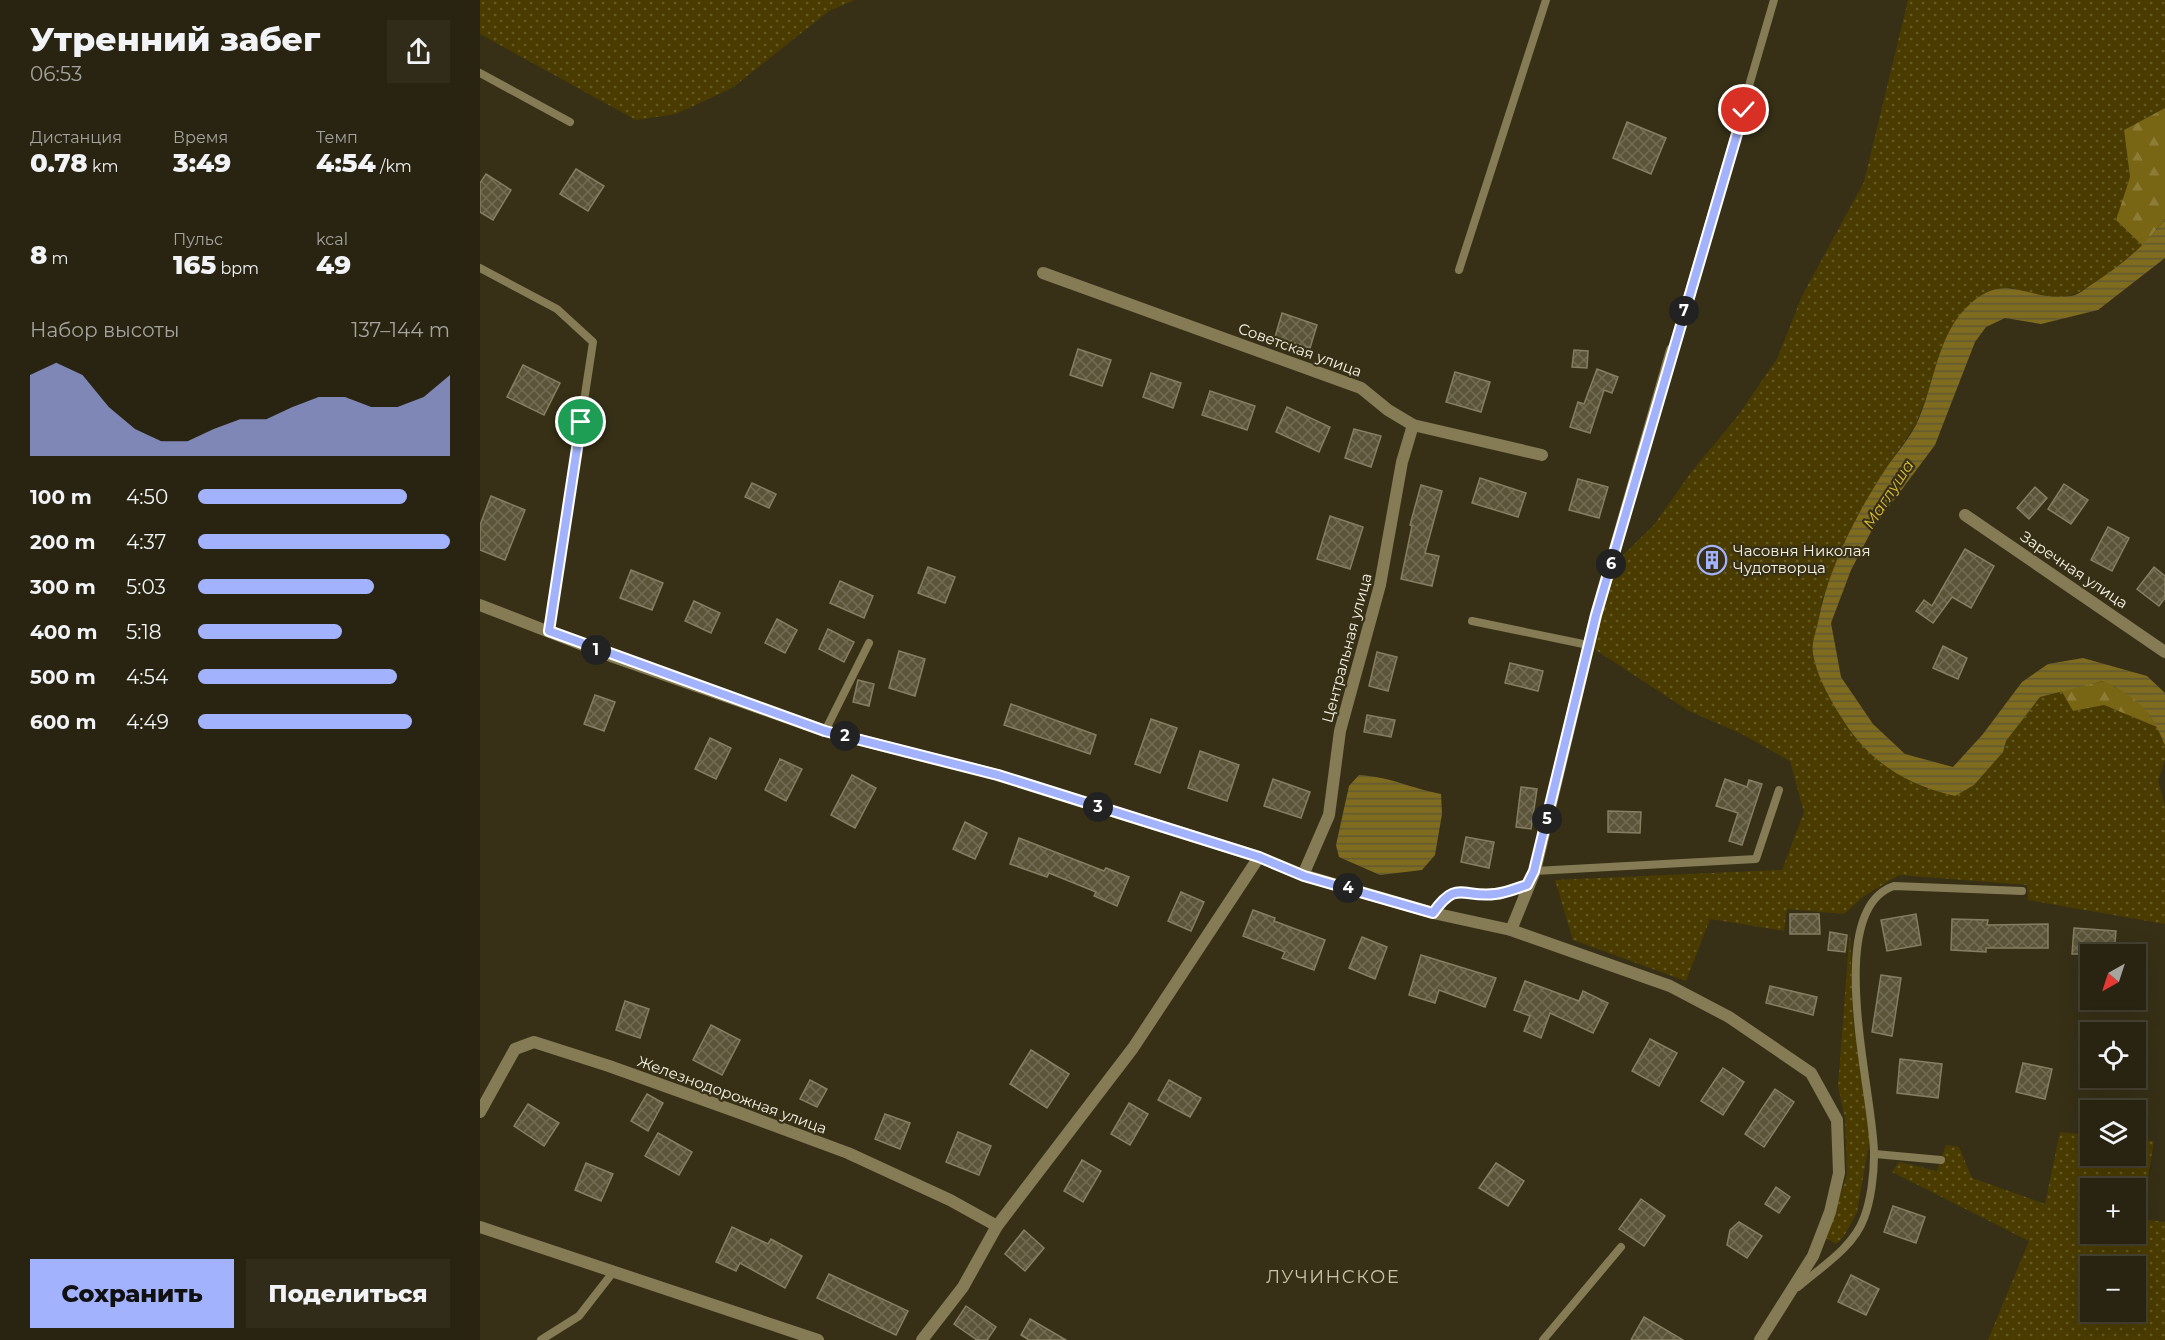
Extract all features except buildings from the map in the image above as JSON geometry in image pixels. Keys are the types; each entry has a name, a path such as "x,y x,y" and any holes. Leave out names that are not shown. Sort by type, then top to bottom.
{"street":[{"name":"Советская улица","path":"1043,273 1361,388 1388,410 1413,425 1542,455"},
{"path":"1510,930 1534,871 1588,645 1672,350"},
{"name":"Центральная улица","path":"1304,876 1329,815 1340,730 1380,585 1402,462 1413,425"},
{"name":"Заречная улица","path":"1965,515 2165,652"},
{"path":"480,605 825,731 998,775 1259,857 1304,876 1433,913 1510,930 1670,986 1729,1017 1811,1073 1837,1120 1839,1173 1830,1212 1813,1256 1760,1340"},
{"path":"922,1340 963,1287 997,1226 1133,1048 1259,857"},
{"name":"Железнодорожная улица","path":"480,1112 515,1049 534,1042 609,1066 848,1153 950,1200 997,1226"},
{"path":"480,1227 818,1340"}],"lane":[{"path":"1460,270 1546,0"},
{"path":"1672,350 1774,0"},
{"path":"480,73 570,122"},
{"path":"480,268 557,309 593,342 549,631"},
{"path":"1472,621 1588,645"},
{"path":"825,731 869,643"},
{"path":"1534,871 1756,859 1779,790"},
{"path":"1433,913 1445,895 1456,892 1494,894 1527,885"},
{"path":"1790,1293 1845,1247 1864,1219 1875,1154 1865,1086 1857,991 1860,929 1872,901 1885,889 1894,886 2022,891"},
{"path":"1875,1154 1941,1160"},
{"path":"1543,1340 1621,1247"},
{"path":"541,1340 579,1316 614,1271"}],"shaded area":[{"path":"480,0 855,0 829,11 732,88 676,114 636,120 480,34"},
{"path":"1908,0 2165,0 2165,108 2124,130 2130,177 2116,220 2143,246 2110,275 2084,290 2056,298 2042,297 2010,287 1964,310 1949,335 1916,424 1882,475 1851,528 1822,600 1812,652 1925,789 2003,752 2006,741 2040,697 2061,690 2073,710 2104,705 2157,727 2165,745 2165,760 2158,781 2165,806 2165,924 2028,900 2027,885 1899,875 1864,896 1844,914 1787,909 1784,931 1710,919 1686,981 1573,940 1555,880 1782,870 1804,812 1790,761 1742,734 1689,711 1588,645 1609,569 1654,525 1692,471 1737,417 1777,359 1802,296 1864,182"},
{"path":"1850,929 1853,1020 1871,1133 1857,1212 1844,1236 1836,1244 1826,1238 1847,1175 1845,1119 1838,1086"},
{"path":"2060,1132 2080,1134 2080,1166 2146,1166 2146,1140 2154,1141 2146,1189 2146,1178 2080,1178 2080,1244 2146,1244 2146,1220 2165,1222 2165,1340 1988,1340 2029,1241 1892,1172 1899,1162 1937,1171 1946,1145 1959,1147 1972,1178 2045,1204"}],"green space":[{"path":"2165,108 2165,219 2143,246 2116,220 2130,177 2124,130"},
{"path":"2104,681 2140,701 2157,727 2104,705 2073,711 2061,690"}],"water":[{"name":"Маглуша","path":"2165,219 2165,258 2098,310 2041,324 2005,318 1986,327 1975,342 1935,445 1873,528 1851,570 1831,623 1841,677 1873,724 1905,754 1953,767 1983,734 2022,682 2048,664 2083,658 2147,676 2165,693 2165,745 2148,713 2126,693 2103,681 2040,697 2006,741 2003,752 1974,785 1955,796 1922,786 1892,771 1867,750 1840,715 1815,663 1814,638 1822,603 1843,545 1872,490 1916,425 1942,348 1956,320 1966,308 1980,296 1992,290 2004,288 2055,297 2076,294 2112,271 2131,255"},
{"path":"1359,775 1381,778 1441,794 1442,814 1435,855 1422,870 1380,875 1339,857 1336,845 1349,786"}],"place":[{"name":"Часовня Николая Чудотворца","path":"1712,560"}],"district":[{"name":"ЛУЧИНСКОЕ","path":"1333,1277"}],"route":[{"path":"581,422 549,631 611,656 825,731 998,775 1259,857 1304,876 1433,913 1445,895 1456,892 1494,894 1527,885 1534,871 1596,615 1744,110"}]}
